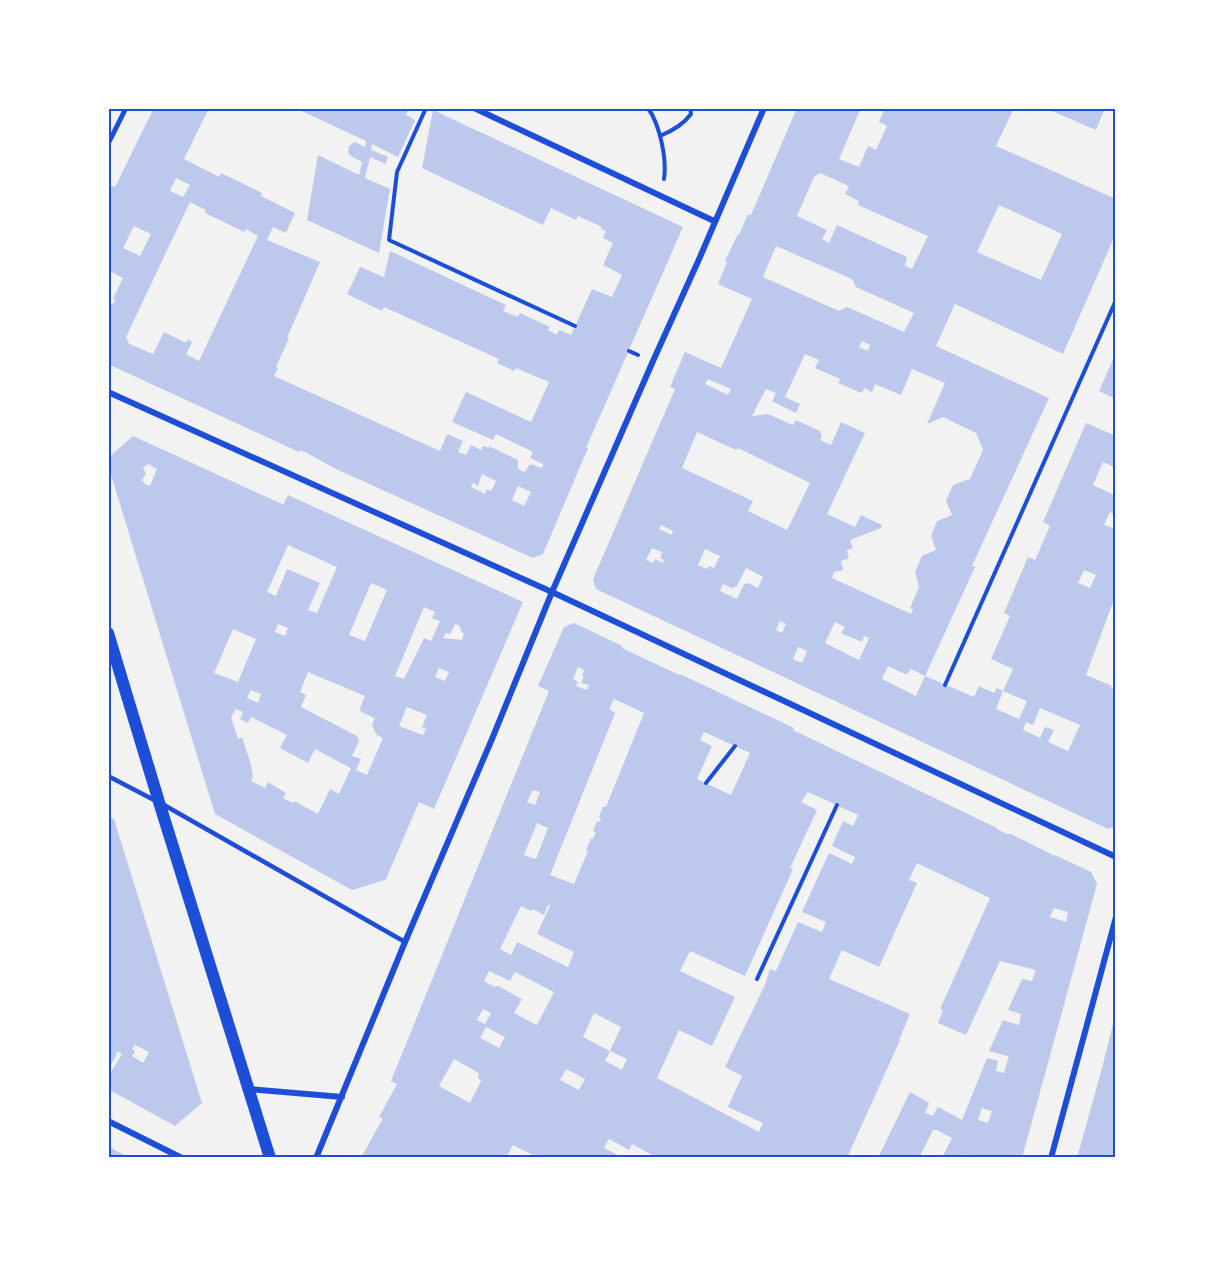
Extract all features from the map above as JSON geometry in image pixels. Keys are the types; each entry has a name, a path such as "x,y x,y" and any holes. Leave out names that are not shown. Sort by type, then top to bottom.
{"main road":[{"path":"108,633 270,1158"}],"street":[{"path":"108,144 126,108"},
{"path":"474,108 714,221"},
{"path":"316,1158 552,592 764,108"},
{"path":"108,392 552,592 1116,857"},
{"path":"1051,1158 1116,917"},
{"path":"248,1089 342,1097"},
{"path":"108,1121 182,1158"}],"lane":[{"path":"108,776 159,802 405,942"}],"path":[{"path":"426,108 398,172 389,240 575,326"},
{"path":"648,108 660,136 665,177"},
{"path":"660,136 685,122 691,114 690,108"},
{"path":"945,685 1116,300"},
{"path":"706,783 735,746"},
{"path":"757,979 837,805"}],"building":[{"path":"154,108 209,108 184,159 219,177 221,173 262,193 261,196 295,213 286,233 273,227 267,240 320,262 287,338 289,338 274,376 440,451 447,434 463,441 458,452 466,455 471,445 481,450 483,446 489,448 489,446 518,460 518,469 525,472 530,464 542,468 543,464 530,458 533,452 496,434 493,440 452,422 466,392 531,422 549,382 516,368 514,371 497,363 499,359 384,307 382,311 347,294 360,267 384,277 390,251 506,305 503,311 518,317 520,313 550,327 548,330 557,335 559,330 571,335 592,289 612,297 622,275 603,265 613,243 603,238 606,231 601,229 602,227 578,216 576,220 551,208 543,225 422,168 433,110 683,227 586,448 588,448 543,554 533,558 108,364 108,302 113,304 116,300 113,299 123,278 108,270 108,184 115,187","holes":["176,178 190,185 183,197 170,191","190,202 206,210 205,213 244,232 246,229 258,236 199,361 186,354 192,342 188,339 186,343 164,332 153,354 129,344 126,337","134,226 151,234 140,256 123,248","482,474 496,481 491,491 487,489 485,494 471,487 473,483 478,486","518,486 531,492 524,506 512,500"]},
{"path":"295,108 409,108 406,115 415,120 398,157 372,144 371,150 388,157 385,164 370,157 365,178 390,189 379,253 307,220 318,155 359,175 362,162 351,156 348,152 349,146 355,142 365,147 366,141"},
{"path":"797,108 861,108 839,159 859,167 868,146 876,150 887,126 879,122 885,108 966,108 972,111 973,108 1014,108 996,146 1116,199 1116,233 1063,354 955,304 936,346 1049,398 972,566 975,567 925,676 974,697 979,686 994,693 997,688 1003,691 1013,669 991,659 1010,616 1004,613 1028,557 1035,560 1050,526 1043,522 1086,423 1116,436 1116,468 1103,462 1093,485 1116,496 1116,515 1110,512 1104,525 1116,529 1116,594 1086,675 1116,690 1116,826 1108,829 596,589 593,579 675,389 670,387 685,352 721,368 752,299 718,284 734,242 748,214 751,215","holes":["820,173 849,186 845,194 859,201 858,205 928,236 912,269 905,266 907,257 837,225 829,243 822,239 827,230 797,216 814,177","999,205 1062,234 1041,280 977,252","776,246 852,279 856,287 914,313 904,332 847,307 839,311 763,277","862,341 870,345 868,351 859,347","805,354 819,360 815,368 840,379 838,383 862,393 864,388 872,392 875,384 901,395 912,369 945,383 927,424 943,417 976,433 983,450 970,479 953,485 946,501 952,515 937,521 931,536 936,550 922,556 915,572 919,587 910,608 913,609 911,614 832,578 834,572 843,570 841,561 849,558 847,550 853,548 850,540 881,528 882,525 861,515 855,527 827,514 865,433 841,422 831,445 820,440 822,437 820,431 796,420 793,425 768,414 752,416 766,389 776,393 772,401 796,413 800,404 785,397","708,379 731,389 728,395 705,384","697,432 736,450 738,448 810,483 787,530 748,511 753,501 682,468","661,525 673,531 672,535 659,529","652,548 662,552 660,558 664,560 663,563 655,559 653,563 646,560","705,549 720,556 714,568 709,566 707,569 698,565","746,568 763,577 758,588 748,583 744,584 737,599 720,591 723,584 732,588 737,586","1084,570 1096,575 1090,588 1078,583","780,621 786,624 782,633 776,630","835,622 845,627 841,633 862,642 864,636 869,638 859,660 825,643","798,647 807,651 802,663 793,659","888,666 905,674 911,669 925,676 916,696 882,679","1003,691 1027,701 1019,719 996,709","1040,708 1080,725 1068,751 1048,742 1054,730 1045,727 1040,738 1023,730 1026,722 1033,725"]},
{"path":"1045,108 1105,108 1096,130"},
{"path":"1116,353 1116,399 1099,391"},
{"path":"133,436 283,505 288,495 523,602 434,809 419,802 386,879 352,890 215,814 108,465 108,458","holes":["148,464 157,469 150,486 142,480 146,474 143,468","288,545 337,567 317,613 308,610 320,583 287,569 276,596 267,592","371,583 387,590 365,641 349,635","424,607 435,612 432,618 440,621 431,641 424,638 404,679 395,676","278,624 288,628 285,636 275,632","455,624 460,626 464,634 462,640 443,638 446,633 450,634","233,629 256,639 238,682 214,673","439,668 449,672 445,681 435,677","308,672 365,696 360,708 361,712 375,718 372,725 377,735 383,738 367,775 356,770 361,759 352,756 359,741 357,736 301,707 306,695 300,692","251,690 261,694 258,703 247,698","407,707 427,715 422,727 426,729 423,735 399,726","236,709 243,712 240,719 248,723 251,717 287,735 280,748 308,763 315,749 351,768 339,794 330,789 318,814 294,801 293,803 283,798 286,793 268,782 265,788 251,781 253,777 251,765 242,737 238,739 231,717"]},
{"path":"574,623 622,648 794,728 793,730 1009,835 1009,833 1091,872 1097,884 1022,1158 979,1158 976,1156 973,1158 965,1154 963,1158 942,1158 952,1138 933,1130 919,1158 878,1158 910,1092 929,1103 925,1113 933,1116 938,1107 962,1120 987,1058 998,1061 996,1071 1004,1073 1009,1055 989,1051 1003,1020 1019,1025 1021,1014 1008,1010 1022,979 1032,981 1036,970 1000,961 966,1035 938,1023 943,1010 940,1009 990,898 917,863 909,880 917,883 879,967 842,950 829,979 910,1014 847,1158 655,1158 632,1144 629,1150 609,1139 604,1148 623,1158 536,1158 513,1145 506,1158 361,1158 383,1118 379,1117 397,1084 391,1081 549,691 538,686 564,627","holes":["578,667 584,670 581,683 589,685 587,690 576,686 578,682 573,679","614,699 644,713 606,807 603,806 599,817 600,822 597,821 593,831 596,832 593,839 591,838 574,884 550,875 615,713 609,709","704,732 750,753 731,795 697,779 712,746 700,740","533,790 540,792 535,805 527,802","808,792 858,815 853,826 843,821 832,846 855,857 852,864 829,853 802,912 826,922 822,932 798,922 776,971 770,969 765,985 725,1067 742,1076 728,1107 763,1123 759,1132 657,1078 679,1030 712,1046 735,997 680,971 690,951 745,976 793,869 790,868 817,810 801,802","537,823 548,828 536,859 524,855","548,905 550,906 537,934 574,952 568,967 517,942 511,955 500,949 521,906 531,911 533,909 544,915","1054,908 1068,912 1066,922 1050,917","489,971 510,981 515,972 554,992 537,1025 514,1013 522,999 498,986 494,987 484,981","483,1009 491,1013 485,1024 477,1020","594,1013 621,1027 610,1051 583,1037","486,1027 505,1037 499,1048 480,1038","610,1051 627,1059 622,1070 605,1061","454,1059 479,1073 478,1077 481,1081 470,1103 439,1086","566,1069 585,1079 579,1090 560,1080","982,1108 992,1111 988,1123 978,1120"]},
{"path":"108,816 114,819 202,1103 175,1126 108,1089 108,1070 111,1072 122,1054 117,1051 108,1069","holes":["135,1045 149,1052 143,1063 132,1056 135,1051 132,1049"]},
{"path":"1115,1016 1116,1158 1077,1158 1102,1068"},
{"path":"108,1146 113,1149 130,1158 108,1158"}]}
